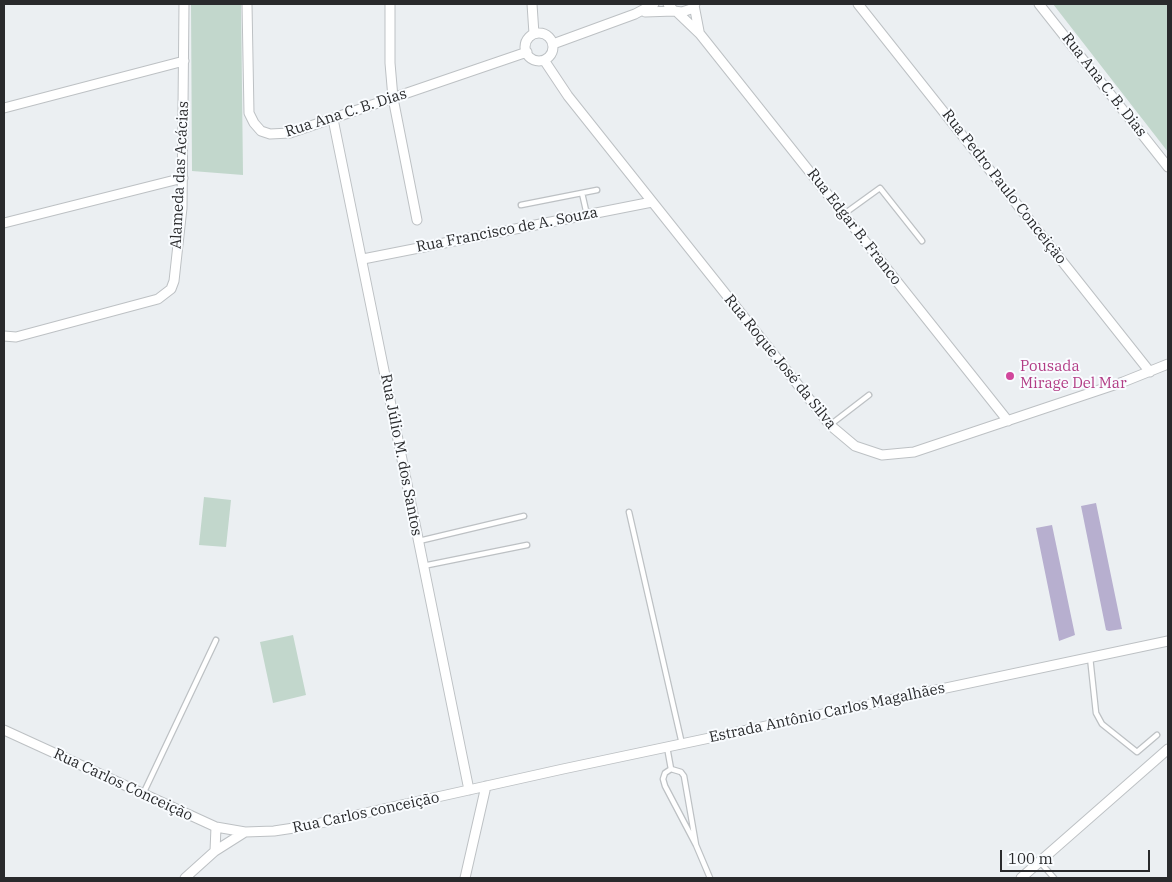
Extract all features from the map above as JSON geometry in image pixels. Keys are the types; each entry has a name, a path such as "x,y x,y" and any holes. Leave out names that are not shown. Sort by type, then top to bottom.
{"street":[{"name":"Alameda das Acácias","path":"4,336 16,337 165,295 171,289 174,281 183,178 184,4"},
{"name":"Rua Ana C. B. Dias","path":"247,4 247,102 249,113 254,123 261,130 279,135 333,119 527,52"},
{"path":"390,4 390,63 393,98 417,220"},
{"path":"532,4 534,34 526,44 527,52 532,58 544,60 552,53 553,44 548,36 534,34"},
{"path":"553,44 635,14 654,4"},
{"path":"635,14 673,9 687,11 694,4"},
{"name":"Rua Edgar B. Franco","path":"694,4 696,22 700,34"},
{"name":"Rua Pedro Paulo Conceição","path":"858,4 1150,372"},
{"name":"Rua Ana C. B. Dias","path":"1039,4 1168,167"},
{"name":"Rua Edgar B. Franco","path":"673,9 700,34 1008,421"},
{"name":"Rua Roque José da Silva","path":"544,60 568,96 830,425 855,446 868,452 897,455 929,448 1150,372 1168,364"},
{"path":"4,108 184,62"},
{"name":"Rua Júlio M. dos Santos","path":"333,119 363,259 469,790"},
{"path":"4,223 183,178"},
{"name":"Rua Francisco de A. Souza","path":"363,259 652,202"},
{"name":"Estrada Antônio Carlos Magalhães","path":"486,786 1168,641"},
{"name":"Rua Carlos Conceição","path":"4,730 216,827 245,832"},
{"path":"1021,878 1168,749"},
{"path":"465,878 486,786"},
{"name":"Rua Carlos conceição","path":"245,832 307,826 486,786"},
{"path":"216,827 216,851"},
{"path":"185,878 216,851 245,832"}],"lane":[{"path":"844,214 880,188 922,241"},
{"path":"521,205 597,190"},
{"path":"582,193 586,215"},
{"path":"830,425 869,395"},
{"path":"630,512 682,744"},
{"path":"418,541 524,516"},
{"path":"423,566 527,546"},
{"path":"143,794 216,640"},
{"path":"1090,657 1096,712 1102,724 1137,752 1156,735"},
{"path":"667,748 671,769"},
{"path":"671,769 665,773 663,779 665,786 696,845 710,878"},
{"path":"671,769 681,772 684,776 696,845"},
{"path":"1039,862 1054,878"}],"green space":[{"path":"191,4 241,4 243,175 192,171"},
{"path":"1053,4 1168,4 1168,152"},
{"path":"204,497 231,500 226,547 199,545"},
{"path":"293,635 306,695 273,703 260,642"}],"building":[{"path":"1096,503 1122,629 1109,631 1106,630 1081,506"},
{"path":"1052,525 1075,635 1059,641 1036,528"}],"place":[{"name":"Pousada Mirage Del Mar","path":"1010,376"}]}
